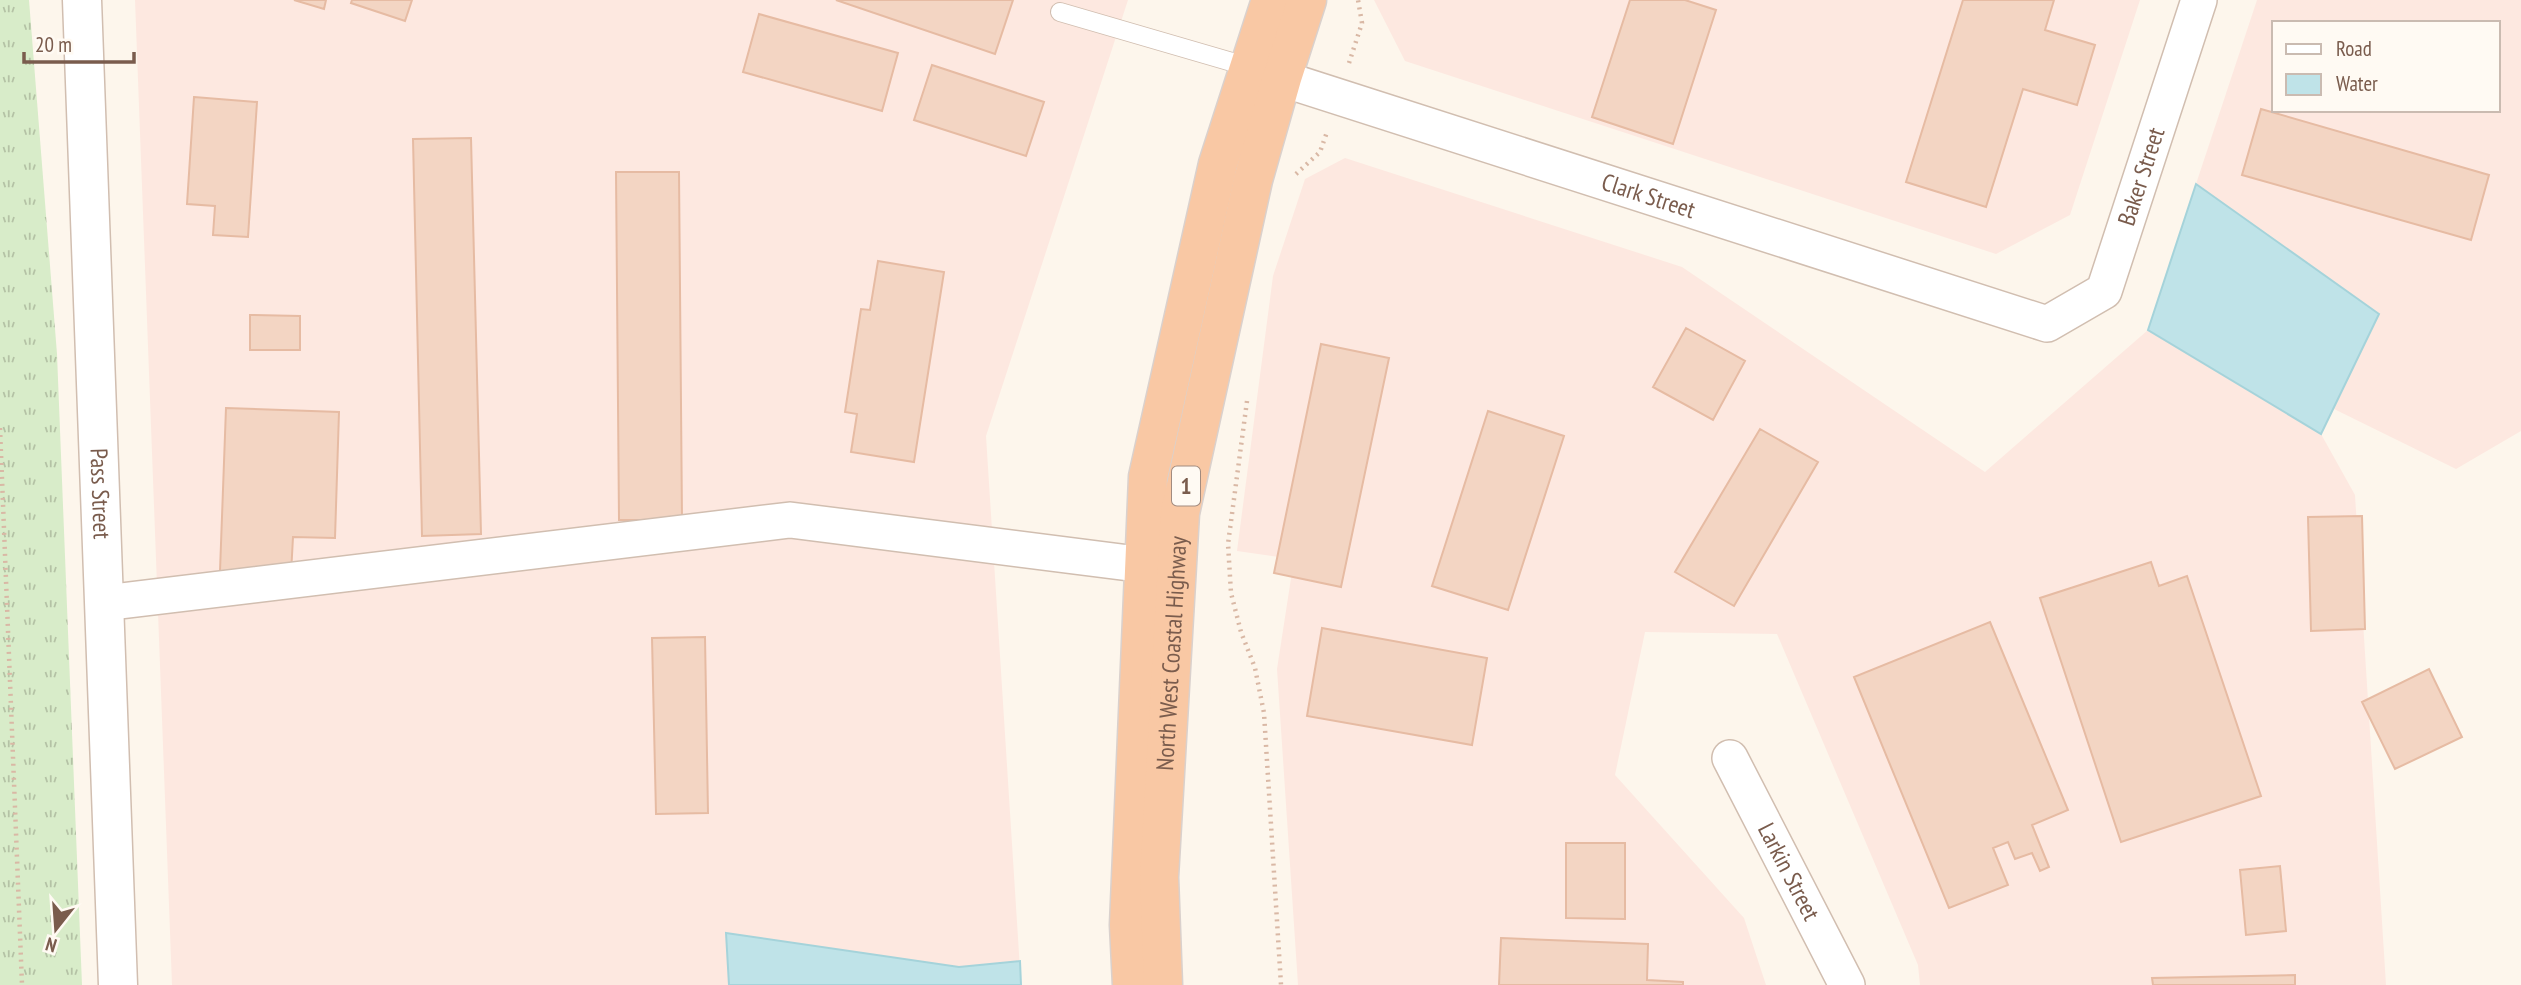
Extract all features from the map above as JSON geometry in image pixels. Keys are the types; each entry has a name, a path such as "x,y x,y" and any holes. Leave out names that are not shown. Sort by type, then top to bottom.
{"highway":[{"name":"North West Coastal Highway","path":"1163,985 1159,877 1180,513 1253,180 1270,0"},
{"name":"North West Coastal Highway","path":"1132,985 1129,925 1148,477 1218,164 1307,0"}],"street":[{"name":"Pass Street","path":"82,0 118,985"},
{"name":"Baker Street","path":"2047,324 2104,291 2199,0"},
{"name":"Clark Street","path":"1265,73 2047,324"},
{"path":"104,603 790,520 1144,565"},
{"name":"Larkin Street","path":"1730,758 1847,985"}],"lane":[{"path":"1060,12 1265,73"}],"path":[{"path":"1357,38 1362,23 1358,0"},
{"path":"1293,184 1297,172 1320,152 1325,140"},
{"path":"1248,392 1228,544 1231,593 1241,632 1255,668 1264,713 1281,985"},
{"path":"0,428 22,985"}],"shaded area":[{"path":"135,0 1128,0 986,436 1021,985 172,985"},
{"path":"1374,0 2140,0 2070,215 1996,254 1405,61"},
{"path":"2257,0 2521,0 2521,431 2456,469 2334,409 2379,314 2196,184"},
{"path":"1345,158 1682,267 1985,472 2148,330 2321,434 2355,495 2386,985 1920,985 1918,965 1777,634 1645,632 1615,775 1744,918 1766,985 1298,985 1277,669 1294,559 1237,551 1273,276 1305,179"}],"green space":[{"path":"0,0 29,0 57,354 82,985 0,985"}],"water":[{"path":"2196,184 2379,314 2321,434 2148,330"},
{"path":"726,933 959,967 1020,961 1021,985 729,985"}],"building":[{"path":"294,0 326,0 324,9"},
{"path":"352,0 412,0 405,21 351,3"},
{"path":"836,0 1013,0 995,54"},
{"path":"1630,0 1685,0 1716,10 1673,144 1592,117"},
{"path":"1963,0 2054,0 2045,30 2095,45 2077,105 2023,89 1986,207 1906,182"},
{"path":"759,14 898,53 882,111 743,72"},
{"path":"932,65 1044,102 1026,156 914,120"},
{"path":"194,97 257,102 248,237 213,235 215,206 187,204"},
{"path":"2261,109 2489,175 2471,240 2242,175"},
{"path":"471,138 481,534 422,536 413,139"},
{"path":"616,172 679,172 682,520 619,520"},
{"path":"878,261 944,272 914,462 851,452 857,414 845,412 861,309 870,310"},
{"path":"250,315 300,316 300,350 250,350"},
{"path":"1686,328 1745,361 1713,420 1653,387"},
{"path":"1321,344 1389,358 1341,587 1274,573"},
{"path":"226,408 339,412 335,538 293,537 291,574 220,571"},
{"path":"1488,411 1564,436 1508,610 1432,586"},
{"path":"1760,429 1818,462 1734,606 1675,572"},
{"path":"2362,516 2365,629 2311,631 2308,517"},
{"path":"2151,562 2159,586 2187,576 2261,796 2121,842 2040,598"},
{"path":"1990,622 2068,810 2032,825 2049,867 2040,871 2032,853 2015,859 2008,842 1993,848 2008,885 1949,908 1854,677"},
{"path":"1322,628 1487,658 1472,745 1307,716"},
{"path":"705,637 708,813 656,814 652,638"},
{"path":"2429,669 2462,737 2395,769 2362,702"},
{"path":"1566,843 1625,843 1625,919 1566,918"},
{"path":"2280,866 2286,931 2246,935 2240,870"},
{"path":"1501,938 1648,944 1647,980 1683,982 1683,985 1499,985"},
{"path":"2295,975 2295,985 2153,985 2152,978"}]}
